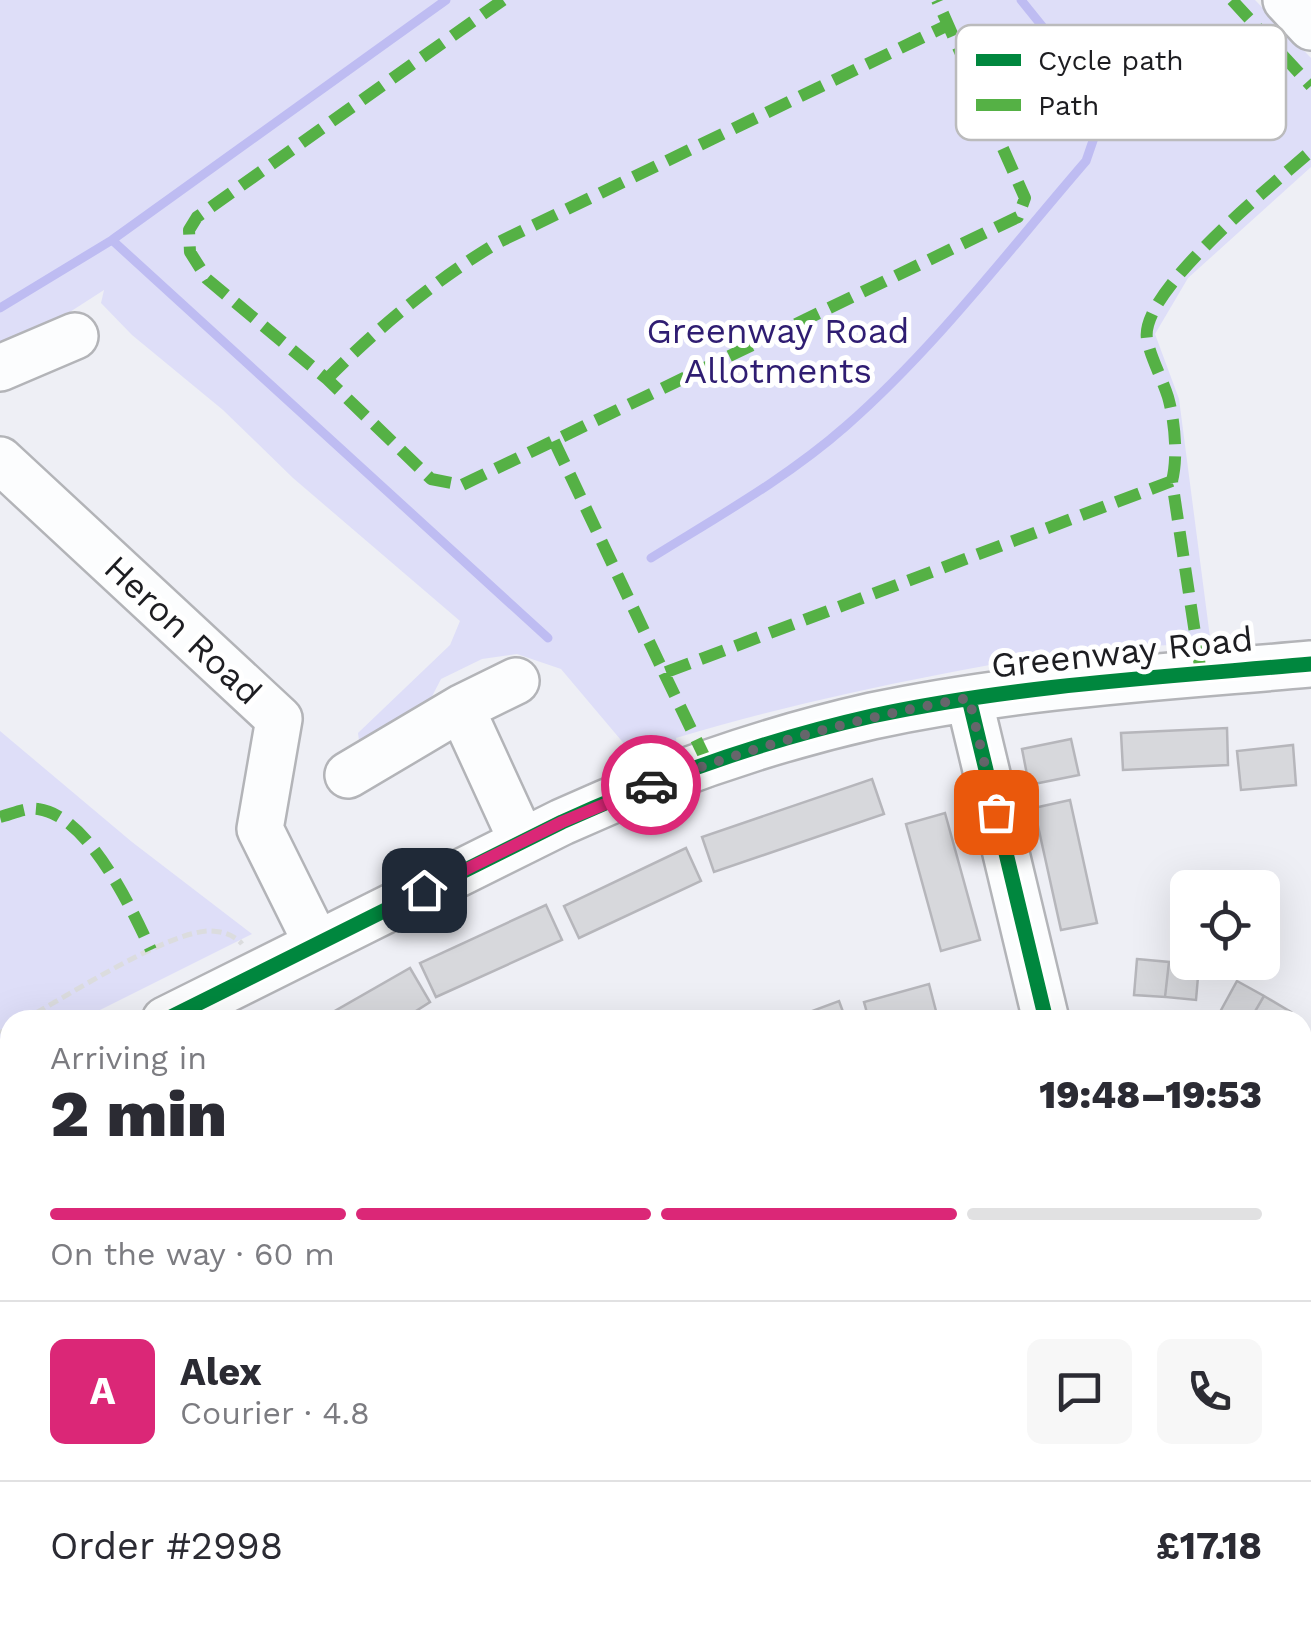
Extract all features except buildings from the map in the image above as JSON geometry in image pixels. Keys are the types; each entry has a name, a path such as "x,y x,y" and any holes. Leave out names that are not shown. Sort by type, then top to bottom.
{"street":[{"path":"1286,0 1311,26"},
{"path":"0,368 75,336"},
{"name":"Heron Road","path":"0,460 279,718 260,829 316,944"},
{"name":"Greenway Road","path":"185,1010 614,798 727,757 824,728 969,698 1311,664"},
{"path":"348,774 461,708 516,682"},
{"path":"969,698 1044,1010"},
{"path":"461,708 522,841"}],"path":[{"path":"41,1010 151,950 195,932 212,930 238,938 244,946"}],"green space":[{"name":"Greenway Road Allotments","path":"0,0 1255,0 1279,25 956,25 956,140 1286,140 1286,32 1311,58 1311,167 1188,278 1155,334 1179,399 1211,645 1073,652 871,688 676,738 678,755 664,763 631,752 561,669 517,654 482,659 441,679 425,710 360,748 358,733 450,645 460,621 293,478 223,410 132,335 101,303 104,290 0,357"},
{"path":"0,731 132,842 252,934 100,1010 0,1010"}],"waterway":[{"path":"0,308 112,240 446,0"},
{"path":"1021,0 1041,25"},
{"path":"651,558 776,480 879,396 941,331 1086,161 1093,140"},
{"path":"112,240 548,638"}],"marked path":[{"path":"503,0 197,217 189,230 190,252 207,279 327,379 431,479 462,485 1018,217 1025,198 999,140"},
{"path":"937,0 956,43"},
{"path":"1232,0 1255,25"},
{"path":"327,379 408,306 497,243 948,25"},
{"path":"1286,59 1311,86"},
{"path":"1172,481 1174,428 1168,397 1147,339 1150,318 1186,267 1311,151"},
{"path":"554,441 664,673 1172,481 1201,673"},
{"path":"664,673 708,764"},
{"path":"0,817 38,809 57,815 74,828 106,866 151,950"}],"cycle path":[{"path":"185,1010 562,822 753,748 926,705 1091,683 1311,664"},
{"path":"969,699 1044,1010"}],"way so far":[{"path":"651,785 824,728 969,698 996,812"}],"route":[{"path":"424,890 562,822 651,785"}]}
